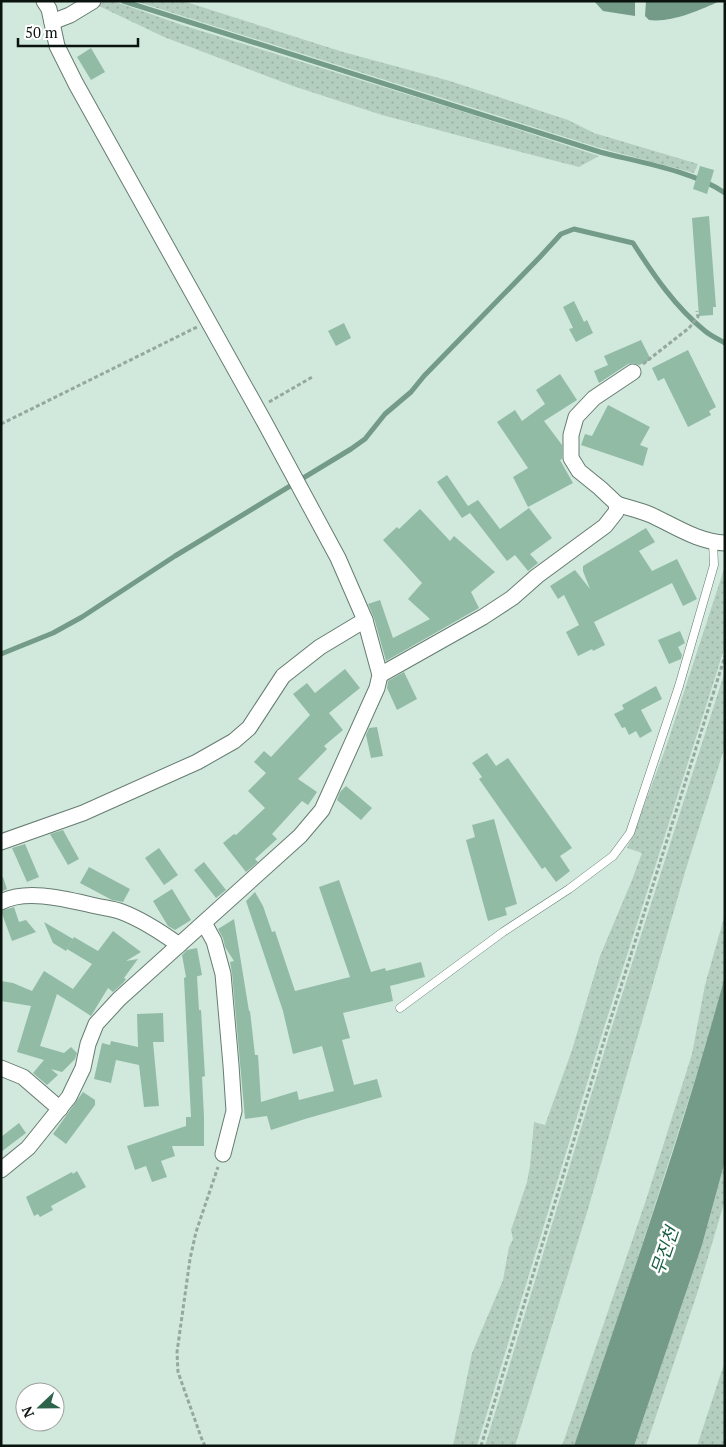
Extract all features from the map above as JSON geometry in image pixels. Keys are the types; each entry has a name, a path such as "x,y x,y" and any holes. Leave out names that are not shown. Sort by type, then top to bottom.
{"street":[{"path":"1,1170 28,1148 69,1097 83,1068 88,1044 96,1024 119,999 300,836 322,810 377,688 380,674 365,620 338,558 257,408 76,84 57,46 49,9 44,1"},
{"path":"52,22 70,15 93,1"},
{"path":"633,372 594,398 576,417 571,435 571,458 579,471 617,504 650,514 687,533 719,543"},
{"path":"380,674 483,618 512,598 537,576 606,526 616,512 617,504"},
{"path":"1,842 83,813 197,762 234,742 249,728 283,676 320,647 365,620"},
{"path":"1,902 17,897 37,896 70,900 121,911 154,927 179,945"},
{"path":"204,923 214,941 223,974 232,1074 234,1111 223,1154"},
{"path":"1,1068 23,1077 60,1109"}],"lane":[{"path":"400,1008 502,932 576,884 613,856 630,833 679,686 719,543"}],"path":[{"path":"633,372 689,328 698,318 697,311"},
{"path":"1,424 208,321"},
{"path":"257,408 314,376"},
{"path":"481,1446 603,1044 725,656"},
{"path":"205,1446 178,1372 177,1352 190,1259 196,1232 223,1154"}],"shaded area":[{"path":"104,1 113,1 182,25 464,112 599,156 579,167 382,115 293,86 164,37 99,6"},
{"path":"135,1 183,1 343,52 450,81 568,120 594,133 698,164 694,173 600,148"},
{"path":"725,566 725,646 602,1034 477,1446 453,1446 472,1353 503,1280 509,1247 513,1239 511,1230 527,1182 534,1122 545,1125 572,1050 600,956 642,853 627,848 666,747"},
{"path":"725,671 725,746 685,872 588,1209 515,1446 485,1446 609,1036"},
{"path":"725,914 725,976 706,1046 633,1273 574,1446 562,1446 646,1200 692,1054 705,985"},
{"path":"725,1161 725,1200 697,1294 646,1446 634,1446 702,1245"},
{"path":"725,1361 725,1446 697,1446 722,1370"}],"water":[{"path":"594,1 635,1 635,16 603,11"},
{"path":"646,1 720,1 676,18 649,20 645,16"},
{"name":"무진천","path":"725,976 725,1161 702,1245 634,1446 574,1446 634,1271 691,1095"}],"building":[{"path":"91,48 105,72 91,80 77,57"},
{"path":"700,166 714,170 707,194 693,189"},
{"path":"709,216 716,307 713,307 713,315 699,316 692,218"},
{"path":"574,301 584,322 587,320 593,333 576,342 569,329 573,328 563,307"},
{"path":"344,323 351,338 336,346 328,331"},
{"path":"641,340 651,360 639,365 628,364 599,383 594,371 608,365 604,356"},
{"path":"688,350 716,407 709,411 711,415 688,427 664,378 658,381 652,368"},
{"path":"560,374 577,400 544,421 562,445 562,459 560,460 573,483 528,507 513,477 528,468 497,422 515,410 522,421 545,404 536,390"},
{"path":"608,405 650,427 640,445 648,448 643,466 581,445 585,434 592,436"},
{"path":"447,475 468,506 478,500 500,529 529,508 552,538 530,554 538,563 528,571 515,555 507,561 470,513 462,518 437,482"},
{"path":"420,509 450,541 454,536 495,572 471,592 479,608 386,661 374,618 368,604 380,600 393,638 430,619 408,599 422,583 383,540 397,527 399,529"},
{"path":"646,528 655,542 639,551 652,571 677,559 697,599 683,606 672,583 594,622 605,645 578,656 566,632 579,625 564,595 558,599 550,586 575,570 590,589 583,566"},
{"path":"680,631 685,643 678,647 682,655 681,659 669,664 658,640"},
{"path":"345,669 360,688 329,713 343,730 324,746 327,749 298,779 317,792 308,805 302,801 272,834 277,839 255,859 258,862 246,872 223,843 234,834 236,835 265,808 248,791 266,773 254,762 264,751 271,757 310,715 293,694 307,683 315,693"},
{"path":"404,672 417,699 397,710 387,688 388,681"},
{"path":"656,686 662,699 641,710 652,731 640,738 636,731 629,735 625,727 622,728 614,714 624,709 622,705"},
{"path":"377,727 383,756 371,758 366,735 369,728"},
{"path":"487,753 496,766 508,758 572,848 560,856 570,871 556,882 545,867 542,869 479,779 482,777 472,763"},
{"path":"346,786 372,808 361,820 337,800 340,792"},
{"path":"494,819 517,904 505,908 507,915 488,921 466,840 475,837 472,825"},
{"path":"63,830 79,859 68,865 50,834"},
{"path":"25,844 39,877 27,882 12,848"},
{"path":"159,848 178,875 164,885 145,858"},
{"path":"204,862 226,890 216,898 194,870"},
{"path":"89,867 130,889 123,902 112,900 80,883"},
{"path":"1,877 3,877 7,889 1,892"},
{"path":"339,880 371,972 385,968 386,971 421,962 425,977 390,986 393,1001 343,1013 350,1038 342,1040 354,1085 377,1079 382,1097 271,1130 267,1116 245,1119 230,962 234,961 225,947 218,929 234,919 250,1011 255,1055 258,1055 261,1102 297,1091 299,1100 334,1091 322,1046 293,1054 283,1011 246,901 255,892 263,906 272,932 275,931 295,991 350,977 319,887"},
{"path":"172,889 191,920 175,930 168,926 153,901"},
{"path":"14,907 19,922 26,920 36,932 12,941 1,911"},
{"path":"44,922 73,939 66,951 53,943"},
{"path":"113,931 141,952 126,961 138,959 124,978 126,979 123,983 113,992 108,988 91,1016 57,994 40,1046 64,1053 71,1047 77,1053 75,1059 62,1072 51,1069 58,1075 47,1085 33,1073 44,1060 17,1052 31,1006 1,1001 1,981 13,983 32,991 44,971 73,989 92,964 67,949 74,937 98,951"},
{"path":"197,948 202,975 197,976 205,1076 202,1077 204,1146 172,1146 175,1156 161,1161 167,1177 152,1182 146,1166 135,1170 127,1146 186,1126 186,1117 191,1117 184,978 186,977 182,955 187,950"},
{"path":"163,1013 164,1042 153,1042 159,1106 144,1107 139,1065 116,1060 111,1083 94,1079 102,1043 110,1045 111,1041 138,1047 137,1014"},
{"path":"83,1092 95,1100 95,1105 66,1144 53,1134"},
{"path":"19,1123 26,1133 1,1152 1,1137"},
{"path":"77,1171 86,1187 51,1206 53,1210 40,1217 38,1214 34,1216 26,1197"}],"waterway":[{"path":"123,1 600,152 681,173 712,185 725,193"},
{"path":"1,654 53,633 82,617 175,556 365,439 385,414 411,392 424,376 561,234 574,229 633,243 674,301 707,333 725,343"}]}
